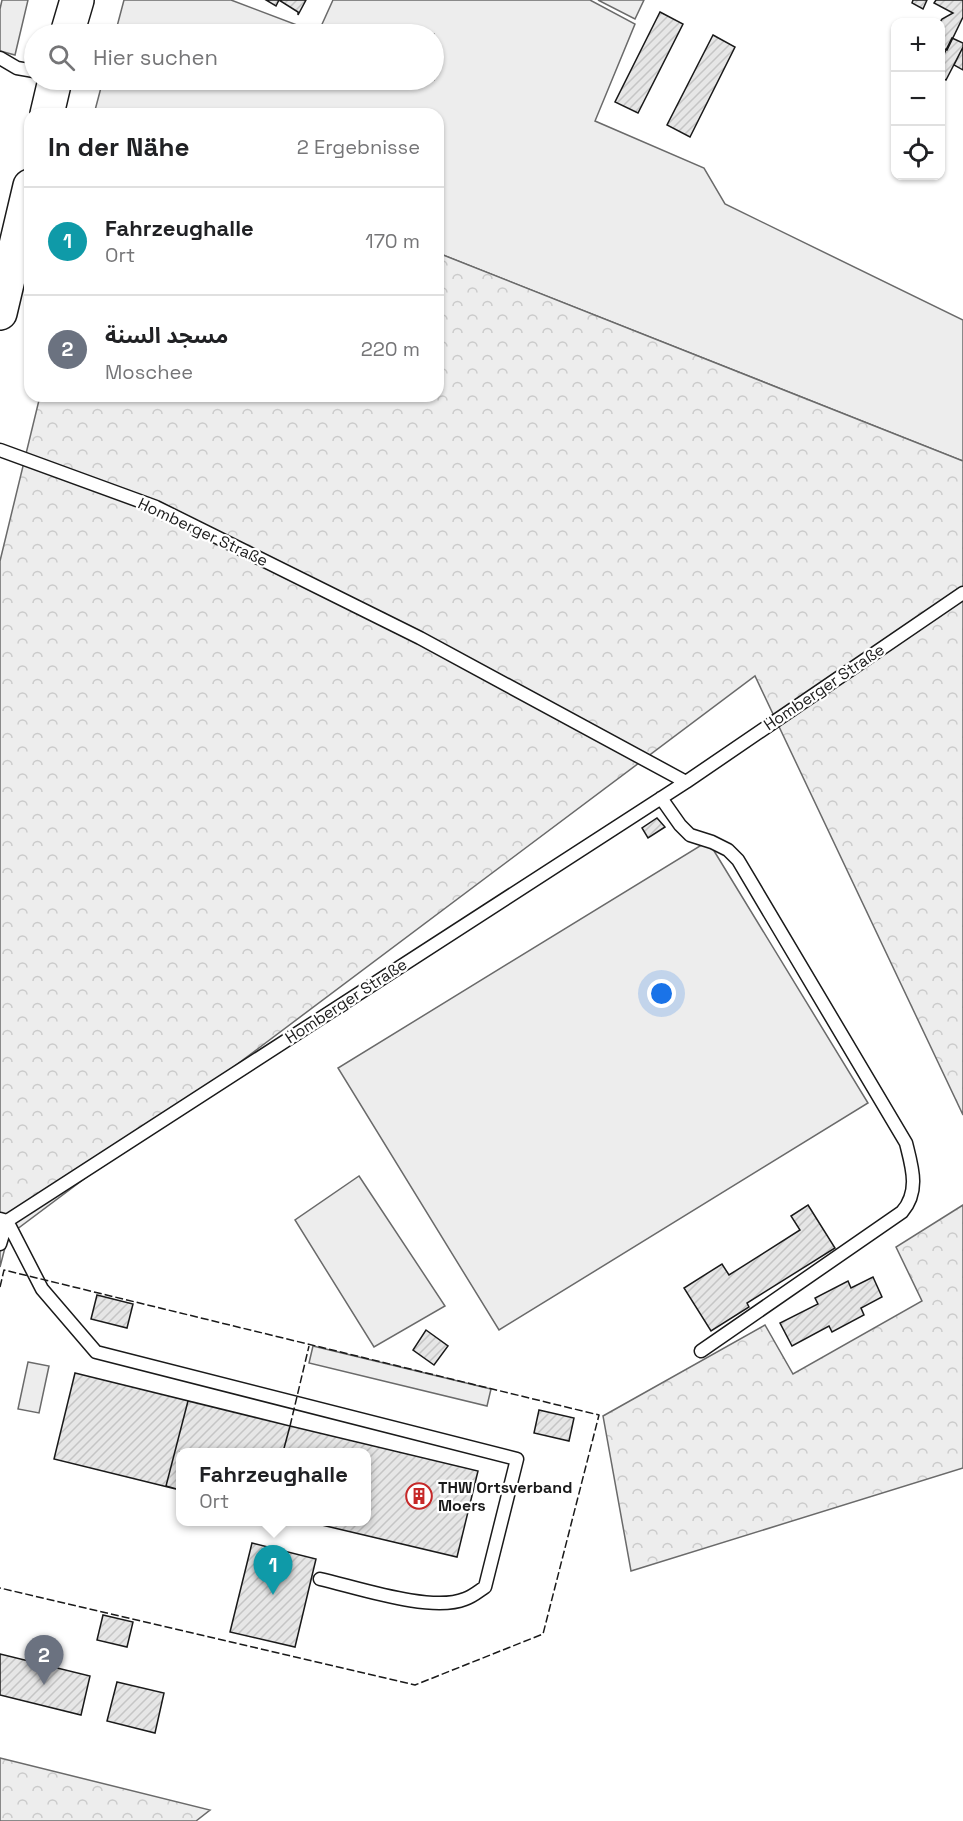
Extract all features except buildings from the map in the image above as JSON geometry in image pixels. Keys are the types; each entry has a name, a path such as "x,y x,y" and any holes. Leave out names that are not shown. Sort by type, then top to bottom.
{"main road":[{"path":"70,24 77,0"},
{"path":"48,108 53,90"},
{"path":"0,313 24,211"}],"lane":[{"path":"0,58 17,68 24,69"},
{"name":"Homberger Straße","path":"0,450 156,507 420,638 686,782"},
{"name":"Homberger Straße","path":"3,1220 686,782 963,593"},
{"path":"661,798 690,835 728,850 738,860 906,1143 913,1170 913,1190 910,1203 902,1212 701,1352"},
{"path":"0,1244 3,1220"},
{"path":"3,1220 42,1289 96,1353 517,1459 485,1587 465,1599 440,1604 411,1601 320,1579"}],"shaded area":[{"path":"2,0 28,0 15,55 0,51"},
{"path":"124,0 231,0 294,24 118,24"},
{"path":"333,0 590,0 635,24 595,121 704,168 725,204 963,320 963,461 444,255 444,108 96,108 100,90 444,90 444,24 322,24"},
{"path":"598,0 644,0 635,19"},
{"path":"708,841 868,1103 499,1330 338,1068"},
{"path":"359,1176 445,1306 374,1347 295,1220"},
{"path":"313,1346 491,1389 487,1406 309,1363"},
{"path":"28,1362 49,1366 39,1413 18,1409"}],"green space":[{"path":"444,255 963,461 963,1115 755,676 8,1236 0,1267 0,561 39,402 444,402"},
{"path":"963,1205 963,1468 631,1571 603,1416 765,1325 793,1374 922,1301 896,1247"},
{"path":"0,1758 210,1810 196,1821 0,1821"}],"fence":[{"path":"0,1287 4,1270 599,1415 543,1634 415,1685 0,1588"},
{"path":"290,1426 309,1346"}],"place":[{"name":"THW Ortsverband Moers","path":"419,1496"},
{"name":"Fahrzeughalle","path":"273,1595"},
{"name":"مسجد السنة","path":"44,1685"}]}
